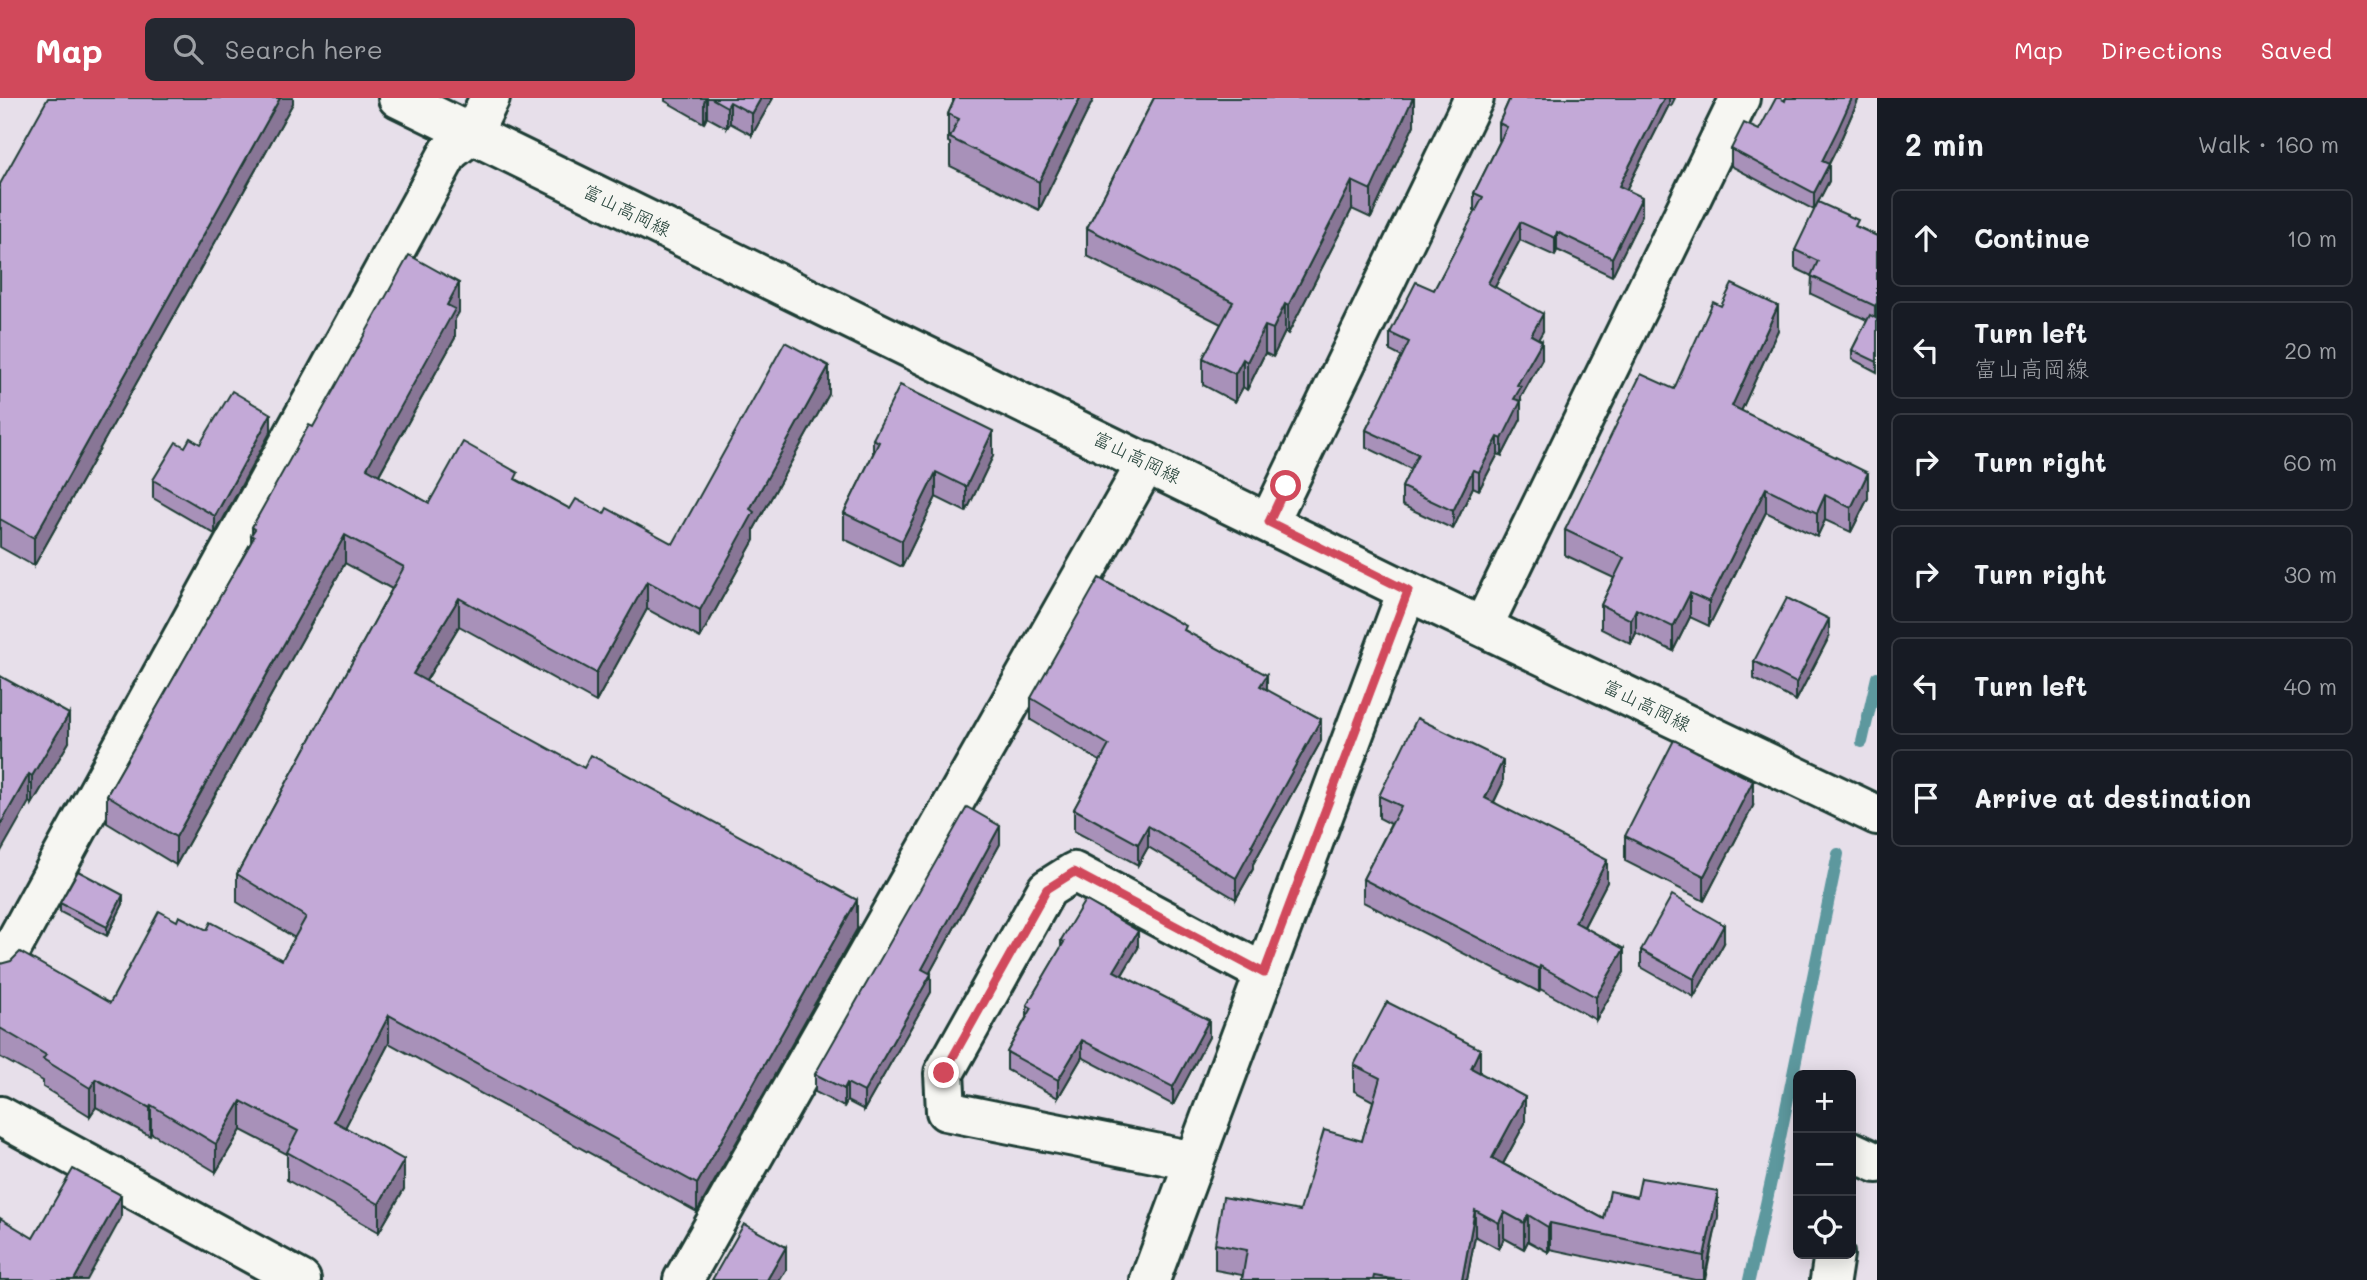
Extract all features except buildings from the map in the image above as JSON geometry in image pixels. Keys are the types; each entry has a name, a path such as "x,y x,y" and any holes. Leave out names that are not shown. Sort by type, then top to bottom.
{"street":[{"name":"富山高岡線","path":"398,98 1408,591 1877,815"},
{"path":"0,970 449,152 472,135 490,98"},
{"path":"1269,522 1474,98"},
{"path":"1483,626 1740,98"},
{"path":"683,1280 1147,462"},
{"path":"1150,1280 1408,591"},
{"path":"1194,1161 946,1111 944,1073 1047,889 1074,872 1264,973"},
{"path":"0,1116 301,1280"},
{"path":"1856,1153 1877,1163"},
{"path":"1830,1280 1833,1259"}],"waterway":[{"path":"1862,742 1877,677"},
{"path":"1749,1280 1838,854"}],"route":[{"path":"944,1073 1047,889 1074,872 1264,973 1408,591 1269,522 1286,486"}]}
